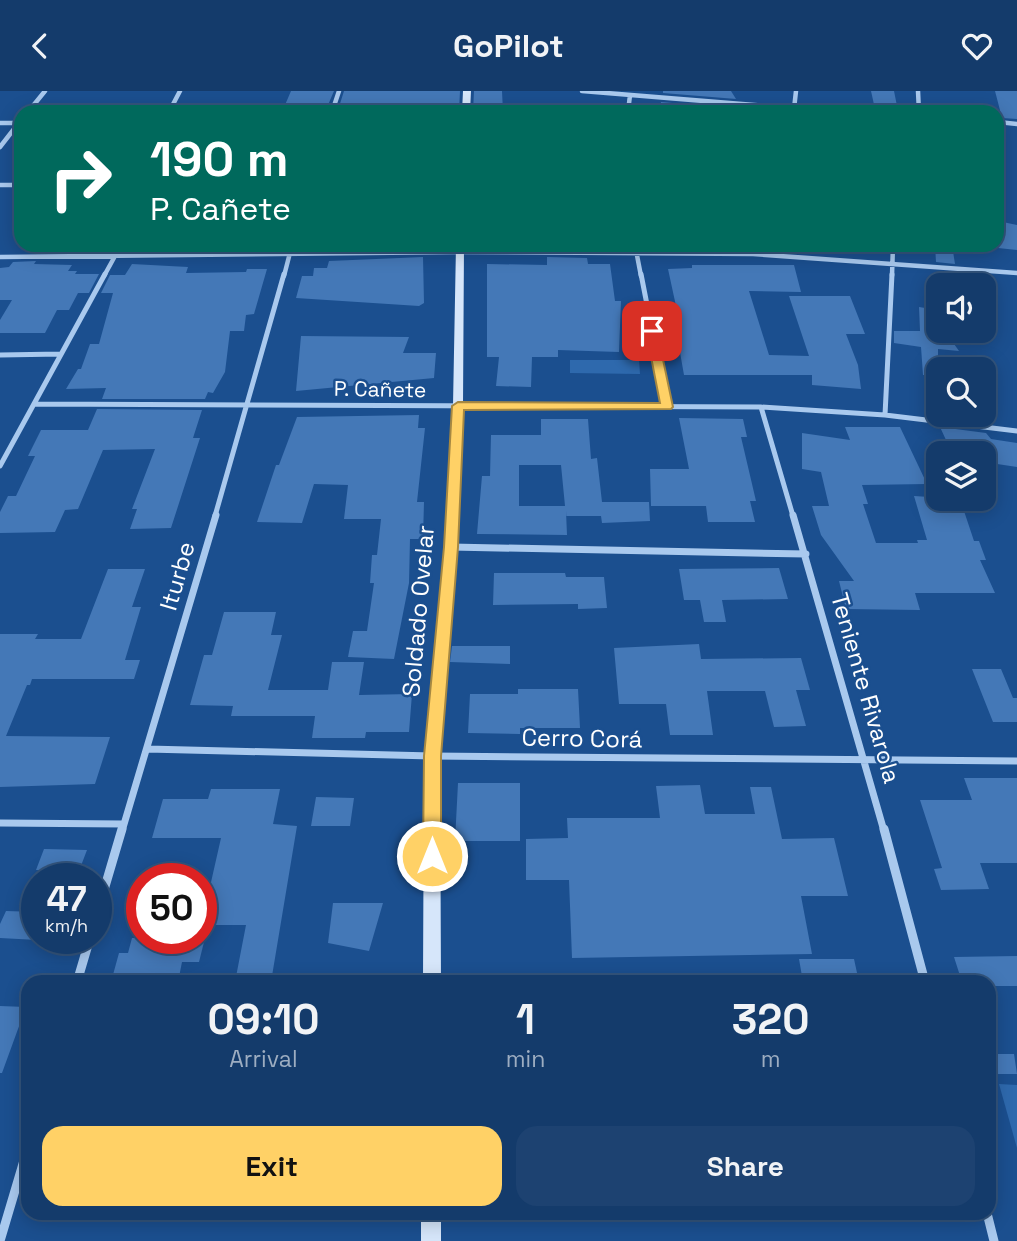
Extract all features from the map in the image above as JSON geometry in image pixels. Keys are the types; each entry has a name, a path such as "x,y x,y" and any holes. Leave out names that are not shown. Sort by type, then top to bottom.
{"main road":[{"name":"Soldado Ovelar","path":"432,975 432,756 451,547 458,406 460,252"},
{"path":"431,1220 431,1241"}],"street":[{"path":"33,105 44,91"},
{"path":"582,91 746,105"},
{"path":"651,97 653,91"},
{"path":"629,105 630,95"},
{"path":"0,147 14,130"},
{"name":"Iturbe","path":"112,864 249,403 289,252"},
{"path":"0,257 362,252"},
{"path":"561,252 636,255 753,254 892,262 1017,274"},
{"path":"636,252 667,407"},
{"path":"886,415 893,252"},
{"path":"0,465 115,256"},
{"path":"0,355 61,354"},
{"name":"P. Cañete","path":"35,404 761,407 886,415 1017,431"},
{"name":"Teniente Rivarola","path":"761,407 865,760 923,975"},
{"path":"451,547 806,554"},
{"name":"Cerro Corá","path":"148,750 432,756 1017,761"},
{"path":"0,823 124,824"},
{"path":"79,975 85,954"},
{"path":"0,1241 21,1170"},
{"path":"989,1220 994,1241"}],"shaded area":[{"path":"570,360 639,360 640,374 570,373"},
{"path":"999,1084 1017,1085 1017,1148"}],"building":[{"path":"291,91 334,91 328,105 285,105"},
{"path":"344,91 460,91 459,105 340,105"},
{"path":"474,91 502,91 503,105 473,105"},
{"path":"731,91 736,99 663,93"},
{"path":"871,91 894,91 897,105 874,105"},
{"path":"995,91 1017,91 1017,119 1004,118 1004,105 999,105"},
{"path":"661,102 695,105 661,105"},
{"path":"1004,222 1017,225 1017,250 1004,249"},
{"path":"935,252 953,252 955,264 936,262"},
{"path":"423,257 424,303 419,306 296,298 302,276 313,276 314,268 327,268 329,261"},
{"path":"547,257 587,258 588,264 610,264 615,301 621,301 619,352 558,350 558,357 532,357 531,387 496,386 499,357 487,357 487,264 547,265"},
{"path":"36,261 34,264 72,265 68,271 77,271 75,274 99,274 89,293 78,293 69,310 57,310 45,333 0,333 0,320 12,300 0,300 0,268 9,267 13,262"},
{"path":"132,264 188,267 186,273 267,269 254,314 246,315 244,331 230,331 225,372 213,393 208,392 205,399 102,399 106,388 66,389 78,369 81,369 90,344 99,344 113,293 101,293 110,275 125,275"},
{"path":"692,265 794,265 801,292 749,291 769,355 809,356 789,296 850,296 865,334 846,334 858,365 861,389 812,385 812,375 684,375 678,341 679,320 668,269 692,268"},
{"path":"919,307 926,308 926,343 953,343 959,351 938,349 938,357 926,357 926,375 923,375 921,347 894,343 894,331 920,331"},
{"path":"301,336 409,337 403,353 436,353 434,378 296,391"},
{"path":"97,409 202,410 193,438 200,438 171,528 130,529 137,509 132,509 155,449 103,450 78,509 65,510 55,532 0,533 0,512 8,496 16,496 35,456 28,456 41,430 88,430"},
{"path":"419,415 418,428 425,428 417,502 424,502 423,539 410,539 409,583 394,659 348,657 353,631 367,631 374,583 370,583 372,555 377,555 381,519 344,519 348,485 314,484 302,523 257,522 276,465 279,465 297,417"},
{"path":"679,418 743,419 747,437 741,437 756,501 750,501 755,522 708,522 706,506 651,506 650,469 689,469"},
{"path":"541,419 588,419 591,459 597,458 602,502 649,502 650,521 602,523 601,516 566,516 567,535 477,534 482,476 490,476 491,435 541,435","holes":["519,465 561,465 565,506 519,506"]},
{"path":"845,427 900,427 926,482 926,484 862,485 868,504 863,504 876,543 918,543 917,540 927,540 914,496 926,497 926,511 964,511 974,541 979,541 986,560 980,560 995,593 915,593 920,610 846,609 839,581 854,581 821,535 812,506 829,506 821,472 802,469 802,433 850,440"},
{"path":"940,427 986,433 991,439 1017,443 1017,467 996,464 996,441 946,441"},
{"path":"779,568 788,599 722,600 726,622 704,622 700,600 684,600 679,569"},
{"path":"108,569 145,569 132,607 141,607 125,660 140,660 134,679 32,679 6,736 110,737 95,784 0,787 0,634 38,634 35,639 81,639"},
{"path":"494,573 565,573 566,577 604,577 607,608 578,609 578,604 493,605"},
{"path":"224,612 276,612 271,635 282,635 268,690 328,690 332,662 364,662 359,695 412,694 409,732 366,732 365,738 312,738 315,716 231,716 233,706 190,705 204,655 212,655"},
{"path":"699,644 701,659 801,658 810,690 796,690 806,726 774,727 765,691 707,691 713,735 670,735 666,704 619,704 614,648"},
{"path":"452,646 510,646 510,664 450,662"},
{"path":"972,669 1001,669 1013,698 1017,698 1017,722 993,722"},
{"path":"518,689 578,689 580,728 520,728 520,734 468,733 470,694 518,694"},
{"path":"964,778 1017,778 1017,863 980,863 989,889 941,890 934,869 942,868 920,800 972,800"},
{"path":"458,783 520,783 520,841 455,841"},
{"path":"700,785 705,814 755,814 750,787 771,787 782,839 834,838 848,896 801,896 812,954 572,958 569,880 526,880 526,839 568,838 567,818 660,818 656,786"},
{"path":"211,789 280,789 273,824 297,826 272,975 236,975 246,925 217,925 215,863 221,838 152,838 163,799 208,799"},
{"path":"316,797 354,798 350,826 311,826"},
{"path":"44,849 87,850 82,863 39,863"},
{"path":"333,903 383,903 369,951 328,943"},
{"path":"6,911 21,911 21,939 0,938 0,924"},
{"path":"119,953 201,954 199,962 182,962 179,975 113,975"},
{"path":"1017,956 1017,986 996,986 996,975 960,975 954,957"},
{"path":"799,959 854,959 857,975 802,975"},
{"path":"0,1006 21,1007 21,1021 0,1073"},
{"path":"996,1054 1014,1054 1017,1074 996,1074"}],"route":[{"path":"432,856 432,756 451,547 458,406 667,407 652,331"}]}
